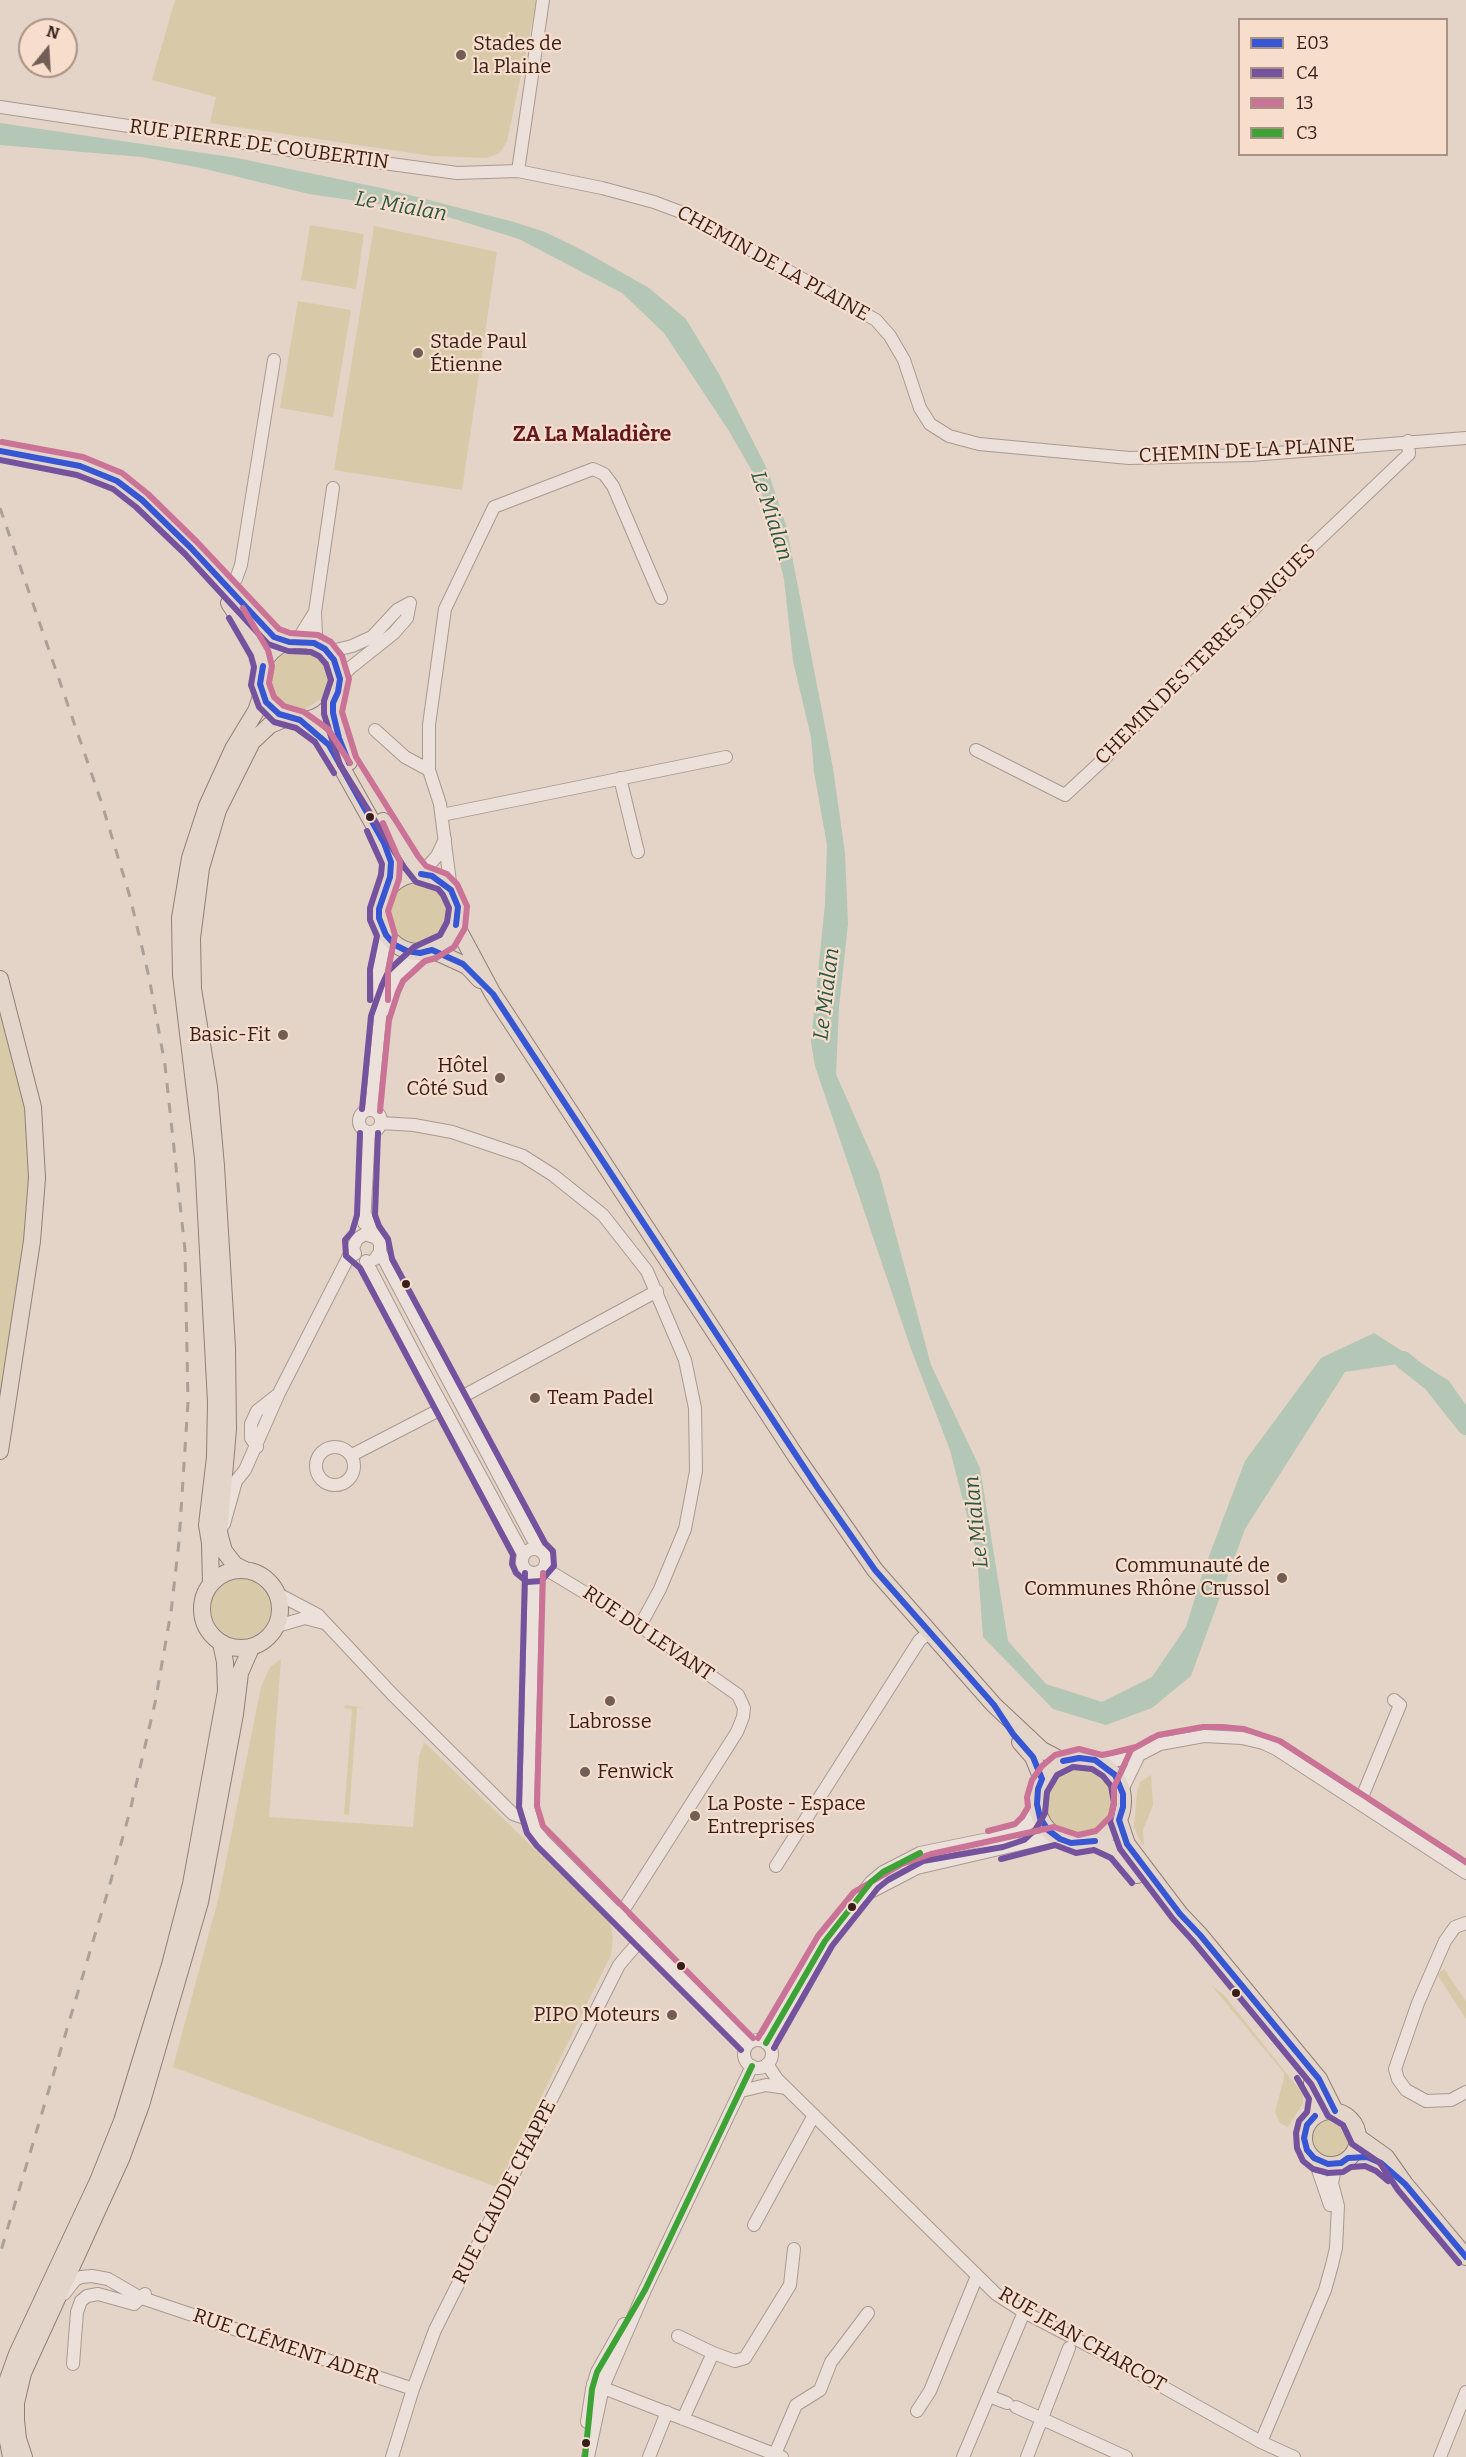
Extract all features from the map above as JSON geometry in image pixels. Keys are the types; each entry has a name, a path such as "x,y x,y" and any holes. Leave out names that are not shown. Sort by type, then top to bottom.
{"main road":[{"path":"0,452 91,470 108,476 130,490 228,586 268,632 274,637 314,643 325,650 334,660 340,679 333,703 319,715 270,725 252,742 226,791 212,827 201,868 193,922 192,978 209,1087 227,1348 228,1429 219,1533 224,1551 235,1565 265,1578 278,1594 280,1612 277,1626 270,1637 251,1648 236,1648 221,1643 207,1629 202,1611 205,1592 211,1584 226,1573 245,1570"},
{"path":"35,458 92,480 110,489 137,509 223,595 248,629 263,666"},
{"path":"211,1584 207,1525 215,1457 216,1402 203,1158 181,975 180,918 190,858 207,806 233,749 256,711 262,693 260,675 263,666 273,651 293,641"},
{"path":"262,693 272,709 294,719 329,745 384,843 391,862 387,890 379,909 381,926 386,935 395,945 407,951 426,951 467,966 493,994"},
{"path":"333,703 336,725 348,761 396,842 421,874"},
{"path":"387,890 402,877 421,874 432,876 451,890 458,907 456,925 447,941 426,951"},
{"path":"456,925 493,994 797,1458 875,1570 994,1705 1042,1750 1063,1761"},
{"path":"0,979 33,1107 37,1178 32,1241 0,1451"},
{"path":"11,2457 4,2421 3,2400 8,2379 17,2354 98,2181 122,2121 170,1965 191,1884 226,1691 226,1670 221,1643"},
{"path":"24,2457 18,2439 16,2403 23,2373 121,2159 141,2105 200,1902 235,1714 240,1672 251,1648"},
{"path":"994,1705 1012,1734 1033,1757 1042,1779"},
{"path":"1087,1758 1102,1764 1115,1775 1122,1790 1123,1803 1119,1820 1109,1833 1095,1841 1077,1844 1055,1836 1045,1827 1037,1809 1037,1794 1042,1779 1051,1768 1063,1761 1087,1758"},
{"path":"1119,1820 1127,1845 1180,1914 1196,1929 1319,2079 1335,2111"},
{"path":"1095,1841 1117,1851 1127,1862 1300,2067 1316,2090 1318,2106 1315,2116 1307,2125 1304,2138 1307,2150 1314,2158 1324,2164 1375,2160 1405,2184"},
{"path":"1315,2116 1335,2111 1345,2115 1353,2122 1358,2137 1354,2151 1342,2161"},
{"path":"1358,2137 1386,2157 1405,2184 1466,2257"}],"street":[{"path":"518,171 543,0"},
{"name":"RUE PIERRE DE COUBERTIN","path":"0,107 310,153 457,172 518,171"},
{"name":"CHEMIN DE LA PLAINE","path":"518,171 602,188 654,202 686,214 876,321 890,336 903,360 920,408 930,424 949,436 979,444 1129,458 1251,455 1466,438"},
{"path":"228,586 236,579 241,565 274,360"},
{"name":"CHEMIN DES TERRES LONGUES","path":"976,750 1065,795 1105,758 1187,670 1253,610 1304,554 1409,454 1408,441"},
{"path":"451,890 442,815 429,770 429,725 445,609 494,507 593,469 604,474 613,486 661,598"},
{"path":"333,488 315,612 316,635 325,650 352,646 372,637 396,610 410,603 407,618 394,633 350,668 340,679"},
{"path":"293,641 315,612"},
{"path":"375,730 405,757 429,770"},
{"path":"442,815 726,756"},
{"path":"621,778 638,852"},
{"path":"421,874 438,856 445,838"},
{"path":"370,1110 380,1018 379,970 386,935"},
{"path":"380,1018 396,976 426,951"},
{"path":"370,1110 379,1114 381,1123 377,1130 369,1132 360,1127 359,1119 363,1112 370,1110"},
{"path":"381,1123 414,1125 452,1132 523,1156 553,1175 603,1215 647,1271 685,1360 694,1408 696,1471 685,1529 660,1589 640,1626"},
{"path":"219,1533 227,1519 236,1482 257,1447 279,1393 360,1236 366,1216 369,1132"},
{"path":"366,1216 374,1237 380,1244 380,1252 458,1400 538,1549 545,1554 539,1570 528,1807 531,1820 543,1840 747,2044"},
{"path":"360,1236 374,1237"},
{"path":"353,1248 357,1257 364,1261 523,1554 521,1563 524,1568 539,1570"},
{"path":"340,1273 364,1261 374,1259 380,1252"},
{"path":"458,1400 657,1291"},
{"path":"443,1408 450,1412 455,1410 458,1400"},
{"path":"352,1455 443,1408"},
{"path":"523,1554 530,1549 538,1549"},
{"name":"RUE DU LEVANT","path":"539,1570 640,1626 738,1695 744,1708 744,1717 737,1732 619,1917"},
{"path":"278,1594 311,1610 330,1626 393,1695 496,1798 513,1814 531,1820"},
{"path":"277,1626 305,1618 318,1620 330,1626"},
{"path":"776,1866 919,1641 930,1631"},
{"path":"1360,1802 1376,1749 1400,1704 1394,1700"},
{"path":"1102,1764 1139,1755 1161,1744 1180,1740 1204,1736 1242,1737 1276,1749 1466,1873"},
{"path":"1122,1790 1139,1755"},
{"path":"766,2043 825,1941 871,1882 899,1862 920,1853 1013,1834 1029,1823 1037,1809"},
{"path":"858,1899 917,1868 1055,1836"},
{"path":"1466,1923 1455,1927 1445,1941 1414,2013 1395,2069 1398,2079 1406,2090 1426,2101 1451,2100 1466,2092"},
{"name":"RUE CLAUDE CHAPPE","path":"392,2457 413,2389 446,2308 619,1965 642,1938"},
{"path":"757,2040 766,2043 771,2051 767,2064 762,2067 752,2066 744,2056 747,2044 757,2040"},
{"name":"RUE JEAN CHARCOT","path":"767,2064 813,2115 996,2294 1024,2312 1099,2350 1260,2442 1294,2457"},
{"path":"587,2457 603,2361 645,2290 752,2066"},
{"path":"741,2091 766,2085 787,2088"},
{"path":"754,2225 813,2115"},
{"path":"1314,2158 1336,2221"},
{"path":"1260,2442 1325,2290 1336,2248 1338,2206 1332,2183 1342,2161"},
{"path":"678,2336 735,2361 745,2358 790,2285 794,2249"},
{"name":"RUE CLÉMENT ADER","path":"51,2308 75,2280 87,2276 115,2282 139,2297 149,2293 160,2304 413,2389"},
{"path":"917,2411 930,2391 977,2276"},
{"path":"73,2364 77,2312 81,2301 87,2296 98,2294 134,2304 139,2297"},
{"path":"963,2457 1024,2312"},
{"path":"598,2385 770,2454 796,2405 820,2390 831,2362 868,2313"},
{"path":"1027,2457 1069,2348"},
{"path":"683,2418 713,2353"},
{"path":"1440,2457 1466,2392"},
{"path":"989,2396 1043,2418 1126,2457"},
{"path":"649,2457 666,2412"}],"shaded area":[{"path":"175,0 537,0 507,141 500,153 487,158 432,156 210,123 216,97 152,80"},
{"path":"310,225 364,234 356,289 301,280"},
{"name":"Stade Paul Étienne","path":"374,226 497,252 462,490 334,470"},
{"path":"298,301 351,310 333,417 280,408"},
{"path":"297,650 318,655 328,667 331,677 328,693 322,702 319,700 303,711 293,710 283,705 273,693 270,683 275,663 282,655"},
{"path":"420,883 428,884 439,892 449,914 444,934 439,939 422,945 400,936 390,918 392,900 399,888"},
{"path":"0,979 13,1025 37,1178 0,1451"},
{"path":"235,1579 247,1579 263,1587 269,1597 271,1609 269,1621 263,1631 247,1639 235,1639 219,1631 211,1615 211,1603 219,1587"},
{"path":"281,1659 269,1817 413,1827 419,1756 424,1742 610,1922 613,1938 611,1955 497,2187 173,2067 219,1896 261,1687 270,1667"},
{"path":"346,1705 364,1708 357,1708 349,1815 344,1814 352,1709 343,1708"},
{"path":"1079,1766 1099,1772 1109,1782 1115,1802 1109,1822 1099,1832 1079,1838 1059,1832 1049,1822 1043,1802 1049,1782 1059,1772"},
{"path":"1151,1775 1153,1805 1143,1830 1144,1844 1142,1846 1134,1827 1137,1793 1140,1782"},
{"path":"1444,1969 1466,2001 1466,2019 1437,1974"},
{"path":"1211,1985 1224,1995 1303,2094 1303,2103 1288,2127 1280,2123 1275,2112 1284,2073"},
{"path":"1331,2120 1343,2126 1349,2138 1343,2150 1331,2156 1319,2150 1313,2138 1319,2126"}],"water":[{"name":"Le Mialan","path":"0,123 237,158 386,189 514,222 545,232 582,250 649,288 686,319 719,374 768,471 786,525 833,768 845,853 848,924 839,1007 836,1074 879,1172 931,1365 980,1468 1008,1641 1046,1684 1102,1702 1152,1677 1186,1627 1203,1572 1245,1461 1321,1358 1374,1333 1449,1381 1466,1405 1466,1431 1452,1406 1428,1378 1397,1364 1345,1372 1245,1529 1191,1676 1152,1708 1106,1725 1053,1709 983,1637 977,1555 950,1450 911,1349 815,1066 811,1042 825,904 827,845 814,772 811,737 793,661 784,579 760,485 729,431 664,333 622,293 519,239 445,216 309,194 201,168 142,157 0,145"}],"waterway":[{"name":"Le Mialan","path":"1403,1360 1432,1383 1466,1426"}],"railway":[{"path":"0,508 102,804 130,897 149,977 165,1065 185,1250 188,1402 179,1542 171,1612 155,1703 130,1811 108,1891 0,2254"}],"transit line":[{"name":"13","path":"2,442 83,457 122,473 148,494 197,542 279,629 290,633 318,635 331,642 342,656 349,679 342,712 356,757 418,856 426,866 447,874 457,884 467,906 465,928 454,947 436,958 425,961 403,981 398,992 389,1020 380,1111"},
{"name":"E03","path":"0,451 80,466 117,481 142,500 191,548 274,637 289,642 314,643 325,649 334,660 340,679 333,703 333,713 339,738 349,763"},
{"name":"C4","path":"0,460 77,475 113,489 136,507 185,554 268,644 288,651 311,652 319,656 326,664 331,680 324,701 324,714 340,765 404,867 416,882 438,889 449,908 447,922 440,935 414,947 389,970 382,985 371,1016 362,1109"},
{"name":"13","path":"243,608 268,650 272,666 269,683 274,697 284,706 304,712 328,729 350,763"},
{"name":"C4","path":"229,618 251,656 254,667 251,685 259,707 274,722 296,728 315,742 334,773"},
{"name":"E03","path":"263,666 260,684 266,702 279,714 300,720 329,745 384,843 391,862 390,877 379,909 379,918 386,935 395,945 407,951 420,953 432,950 463,964 493,994 817,1487 875,1570 994,1705 1013,1734 1033,1757 1042,1779"},
{"name":"13","path":"383,823 400,862 399,879 388,911 395,935 388,971 388,1000"},
{"name":"C4","path":"367,831 382,864 381,875 370,908 370,920 377,936 370,969 370,1000"},
{"name":"E03","path":"421,874 432,876 451,890 458,907 456,925"},
{"name":"C4","path":"360,1133 357,1215 352,1232 345,1240 346,1256 360,1268 513,1555 512,1564 516,1573 527,1582 541,1581 554,1566 553,1551 545,1543 392,1259 388,1239 379,1226 375,1215 378,1133"},
{"name":"C4","path":"525,1573 519,1807 527,1833 537,1846 741,2050"},
{"name":"13","path":"543,1573 537,1806 543,1826 753,2038"},
{"name":"13","path":"758,2038 818,1936 854,1892 902,1864 931,1854 1054,1827 1078,1835 1096,1831 1111,1816 1114,1787 1131,1750 1158,1735 1203,1727 1222,1727 1244,1729 1280,1741 1466,1862"},
{"name":"13","path":"988,1831 1015,1824 1022,1817 1028,1807 1027,1797 1032,1780 1042,1766 1055,1755 1079,1749 1102,1755 1136,1747 1152,1738"},
{"name":"E03","path":"1063,1761 1079,1758 1095,1760 1115,1775 1123,1794 1123,1807 1119,1820 1127,1844 1180,1914 1319,2079 1335,2111"},
{"name":"C4","path":"774,2048 832,1946 878,1888 923,1861 1003,1847 1024,1840 1036,1829 1045,1813 1047,1792 1057,1775 1073,1767 1092,1769 1103,1776 1111,1786 1114,1803 1110,1821 1120,1849 1173,1919 1311,2084 1328,2116 1343,2125 1352,2144 1380,2163 1398,2190 1459,2263"},
{"name":"E03","path":"1042,1779 1038,1789 1037,1804 1040,1818 1048,1830 1060,1839 1071,1843 1095,1841"},
{"name":"C4","path":"1001,1859 1055,1845 1076,1853 1094,1850 1111,1858 1132,1883"},
{"name":"C3","path":"766,2043 825,1941 871,1882 883,1872 920,1853"},
{"name":"C3","path":"585,2457 592,2389 597,2372 645,2290 752,2066"},
{"name":"C4","path":"1297,2078 1309,2099 1307,2112 1299,2121 1296,2133 1297,2148 1303,2161 1313,2169 1328,2173 1343,2172 1351,2167 1365,2166 1376,2171 1388,2181"},
{"name":"E03","path":"1315,2116 1307,2125 1304,2138 1307,2150 1314,2158 1328,2164 1341,2163 1348,2158 1367,2157 1381,2163 1405,2184 1466,2257"}],"place":[{"name":"Stades de la Plaine","path":"461,55"},
{"name":"Stade Paul Étienne","path":"418,353"},
{"name":"Basic-Fit","path":"283,1035"},
{"name":"Hôtel Côté Sud","path":"500,1078"},
{"name":"Team Padel","path":"535,1398"},
{"name":"Communauté de Communes Rhône Crussol","path":"1282,1578"},
{"name":"Labrosse","path":"610,1701"},
{"name":"Fenwick","path":"585,1772"},
{"name":"La Poste - Espace Entreprises","path":"695,1816"},
{"name":"PIPO Moteurs","path":"672,2015"}],"district":[{"name":"ZA La Maladière","path":"592,435"}]}
